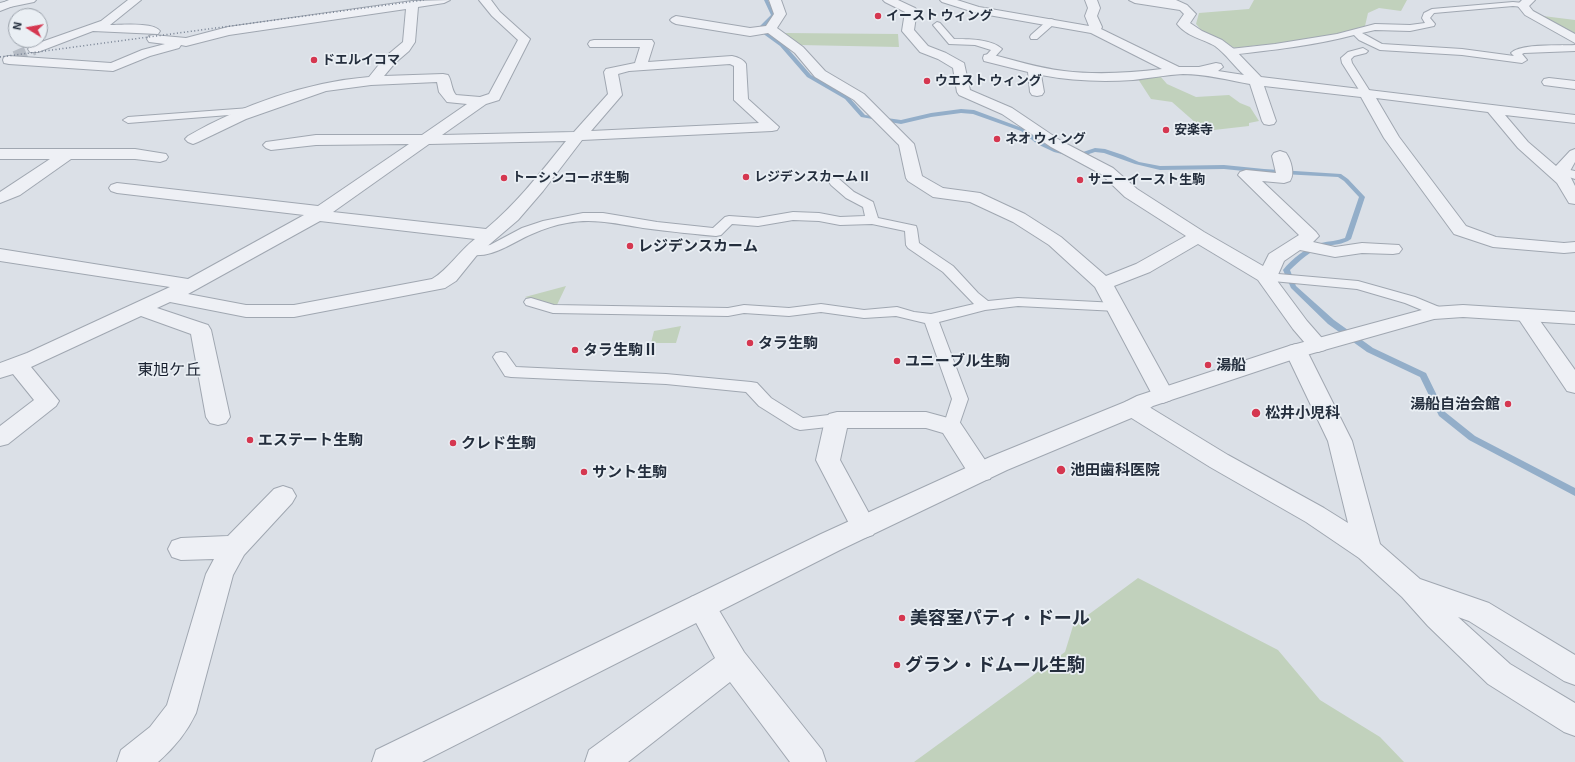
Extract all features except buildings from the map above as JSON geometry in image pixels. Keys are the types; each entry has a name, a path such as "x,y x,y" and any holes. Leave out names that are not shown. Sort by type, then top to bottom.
{"street":[{"path":"2,6 19,0"},
{"path":"2,6 30,0"},
{"path":"34,49 105,23 135,0"},
{"path":"8,60 113,67 146,53 228,31 444,0"},
{"path":"0,438 48,402 9,368 35,358 191,285 319,213 424,140 482,102 494,97 524,39 496,14 485,0"},
{"path":"770,29 780,14 775,0"},
{"path":"889,0 911,10 908,31 924,49 942,56 958,66 964,92 1007,110 1025,124 1056,144 1107,171 1131,193 1266,277 1300,325 1340,441 1368,550"},
{"path":"946,0 977,10 1094,30 1178,71"},
{"path":"1091,0 1094,8 1091,16 1096,27 1094,30"},
{"path":"1135,0 1183,7"},
{"path":"1167,0 1183,7 1190,14 1183,24 1198,34 1218,42 1230,52 1240,65 1246,68 1256,81 1269,121"},
{"path":"1526,3 1529,13 1575,39"},
{"path":"373,81 390,60 405,48 409,42 412,4"},
{"path":"676,20 750,32 770,29 799,50 820,74 859,97 906,144 914,178 939,193 974,197 1019,218 1055,241 1103,284 1117,307 1163,395"},
{"path":"92,28 148,29 153,30 154,35 186,42"},
{"path":"594,44 648,43 640,66"},
{"path":"989,58 1034,70 1086,77 1120,77 1178,71 1202,72 1256,81 1366,92 1575,119"},
{"path":"169,296 246,312 294,312 438,284 449,277 471,251 512,216 537,188 578,136 615,95 611,72 628,67 732,60 740,64 741,100 772,128 578,136 424,140 316,140 271,145"},
{"path":"1202,72 1221,65 1240,65"},
{"path":"1034,70 1037,92"},
{"path":"193,139 214,126 250,111 312,90 332,85 373,81 443,78 446,92 452,99 482,102"},
{"path":"1549,82 1575,85"},
{"path":"1366,92 1392,138 1460,230 1493,242 1564,248 1575,247"},
{"path":"1493,109 1524,145 1567,176"},
{"path":"0,154 135,154 160,157"},
{"path":"0,198 14,191 67,154"},
{"path":"1575,154 1565,161 1567,176 1575,200"},
{"path":"1266,277 1276,258 1310,236 1246,175 1284,178 1284,169 1280,156"},
{"path":"117,188 489,235"},
{"path":"1103,284 1143,268 1198,236"},
{"path":"1296,244 1335,252 1362,248 1393,249"},
{"path":"0,255 191,285"},
{"path":"140,309 201,330 218,417"},
{"path":"388,762 701,606 981,472 1133,408 1145,401 1307,348 1438,312 1463,311 1575,318"},
{"path":"1526,315 1575,386"},
{"path":"1133,408 1219,461 1315,515 1368,550 1410,588 1438,617 1499,674 1575,721"},
{"path":"864,528 828,460 837,420 926,420 951,427 981,472"},
{"path":"133,762 161,738 180,713 220,574 235,547 283,496"},
{"path":"180,548 235,547"},
{"path":"1410,588 1479,612 1575,671"},
{"path":"701,606 733,662 810,762"},
{"path":"601,762 733,662"}],"lane":[{"path":"1230,52 1275,47 1337,37 1375,28 1410,28 1430,24 1426,18 1432,11 1526,3"},
{"path":"1034,37 1052,22"},
{"path":"936,25 952,42 976,42 987,44 997,49 989,58"},
{"path":"1355,32 1362,38 1380,47 1462,52 1522,60 1516,53 1522,50 1575,48"},
{"path":"1363,51 1351,54 1346,58 1347,63 1366,92"},
{"path":"128,120 250,111"},
{"path":"835,182 850,195 869,205 872,220"},
{"path":"471,251 484,252 500,247 525,232 554,221 585,216 609,218 681,230 716,232 729,220 758,222 793,216 819,217 840,221 872,220 911,229 913,245 948,269 973,296 985,306"},
{"path":"1266,277 1358,285 1410,300 1438,312"},
{"path":"531,302 553,309 728,312 744,309 789,312 821,308 864,314 897,311 912,316 932,319 985,306 1018,302 1117,307"},
{"path":"932,319 960,399 951,427"},
{"path":"501,357 510,372 666,378 751,387 765,402 800,424 837,420"}],"green space":[{"path":"1254,0 1407,0 1401,11 1379,8 1368,13 1365,26 1334,35 1278,45 1259,45 1235,48 1203,32 1196,24 1199,13 1249,9"},
{"path":"1543,16 1575,20 1575,37 1542,18"},
{"path":"784,33 898,34 899,47 799,45"},
{"path":"1160,76 1167,84 1196,97 1229,95 1240,103 1250,107 1259,121 1249,123 1249,126 1205,131 1172,102 1151,99 1138,79"},
{"path":"566,286 556,307 525,297"},
{"path":"681,326 676,343 651,343 654,331"},
{"path":"1138,578 1278,650 1320,700 1380,737 1404,762 914,762 1065,652 1073,626"}],"waterway":[{"path":"766,0 773,15 760,29 782,45 809,76 847,98 863,116 901,122 931,115 961,111 974,112 1023,130 1039,143 1056,151 1066,153 1083,154 1095,150 1105,151 1137,163 1160,168 1224,167 1264,171 1339,175 1346,180 1362,197 1348,239 1337,243 1321,245 1304,253 1286,270 1293,287 1331,322 1370,350 1423,375 1442,414 1472,438 1575,492"}],"tunnel":[{"path":"15,57 34,49"}],"railway":[{"path":"0,57 424,0"}],"place":[{"name":"イースト ウィング","path":"878,16"},
{"name":"ドエルイコマ","path":"314,60"},
{"name":"ウエスト ウィング","path":"927,81"},
{"name":"安楽寺","path":"1166,130"},
{"name":"ネオ ウィング","path":"997,139"},
{"name":"レジデンスカームⅡ","path":"746,177"},
{"name":"トーシンコーポ生駒","path":"504,178"},
{"name":"サニーイースト生駒","path":"1080,180"},
{"name":"レジデンスカーム","path":"630,246"},
{"name":"タラ生駒","path":"750,343"},
{"name":"タラ生駒Ⅱ","path":"575,350"},
{"name":"ユニーブル生駒","path":"897,361"},
{"name":"湯船","path":"1208,365"},
{"name":"湯船自治会館","path":"1508,404"},
{"name":"松井小児科","path":"1256,413"},
{"name":"エステート生駒","path":"250,440"},
{"name":"クレド生駒","path":"453,443"},
{"name":"池田歯科医院","path":"1061,470"},
{"name":"サント生駒","path":"584,472"},
{"name":"美容室パティ・ドール","path":"902,618"},
{"name":"グラン・ドムール生駒","path":"897,665"}],"district":[{"name":"東旭ケ丘","path":"169,370"}]}
